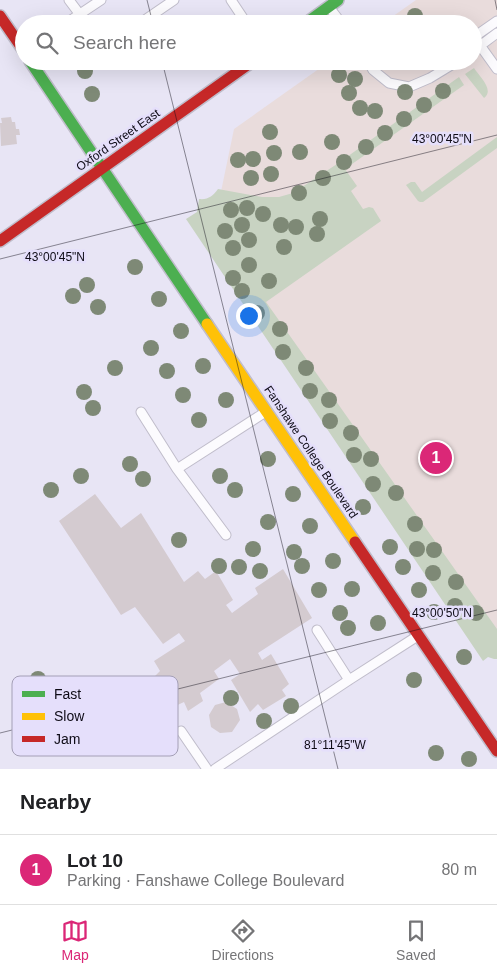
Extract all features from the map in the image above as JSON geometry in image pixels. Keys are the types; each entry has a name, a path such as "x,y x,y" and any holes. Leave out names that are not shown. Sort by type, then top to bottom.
{"street":[{"path":"318,15 338,0"},
{"path":"0,16 15,38"},
{"name":"Fanshawe College Boulevard","path":"36,70 419,636 487,729 497,751"},
{"name":"Oxford Street East","path":"0,241 240,70"}],"lane":[{"path":"68,0 80,14 101,0"},
{"path":"152,15 174,0"},
{"path":"231,0 241,15"},
{"path":"329,7 335,15"},
{"path":"482,31 497,21"},
{"path":"482,44 497,33"},
{"path":"482,53 497,69"},
{"path":"374,70 389,83 409,87 443,70"},
{"path":"141,412 178,469 226,535"},
{"path":"178,469 267,412"},
{"path":"317,630 349,680"},
{"path":"215,769 419,636"},
{"path":"181,731 207,769"}],"shaded area":[{"path":"416,0 497,0 497,659 212,235 234,129 317,70 482,70 482,15 395,15"}],"green space":[{"path":"471,70 475,70 487,87 487,95 484,98 465,74"},
{"path":"459,77 464,85 345,169 357,186 351,191 363,209 373,208 381,221 266,302 497,629 497,659 488,657 483,661 186,219 197,212 199,199 210,197 218,189 262,197 279,197 293,193"},
{"path":"497,137 497,148 423,202 418,201 406,185 415,182 422,192"}],"building":[{"path":"11,117 12,122 15,122 16,129 19,129 20,135 16,135 17,144 1,146 1,118"},
{"path":"95,494 121,528 141,513 184,582 198,571 205,579 216,571 233,600 226,605 232,613 258,594 255,588 283,569 312,618 258,653 262,660 271,654 289,684 282,690 286,696 263,710 258,704 250,712 231,680 240,674 230,659 214,671 219,679 200,693 203,701 188,711 184,702 178,705 178,676 155,676 160,671 154,661 185,641 179,633 163,644 135,607 121,615 59,521"},
{"path":"226,702 237,709 240,720 232,732 220,733 211,727 209,715 215,705"}],"traffic: fast":[{"path":"317,15 338,0"},
{"path":"36,70 207,324"}],"traffic: slow":[{"path":"207,324 355,542"}],"traffic: jam":[{"path":"0,16 15,38"},
{"path":"0,241 240,70"},
{"path":"355,542 497,751"}],"place":[{"name":"Lot 10","path":"436,458"}]}
